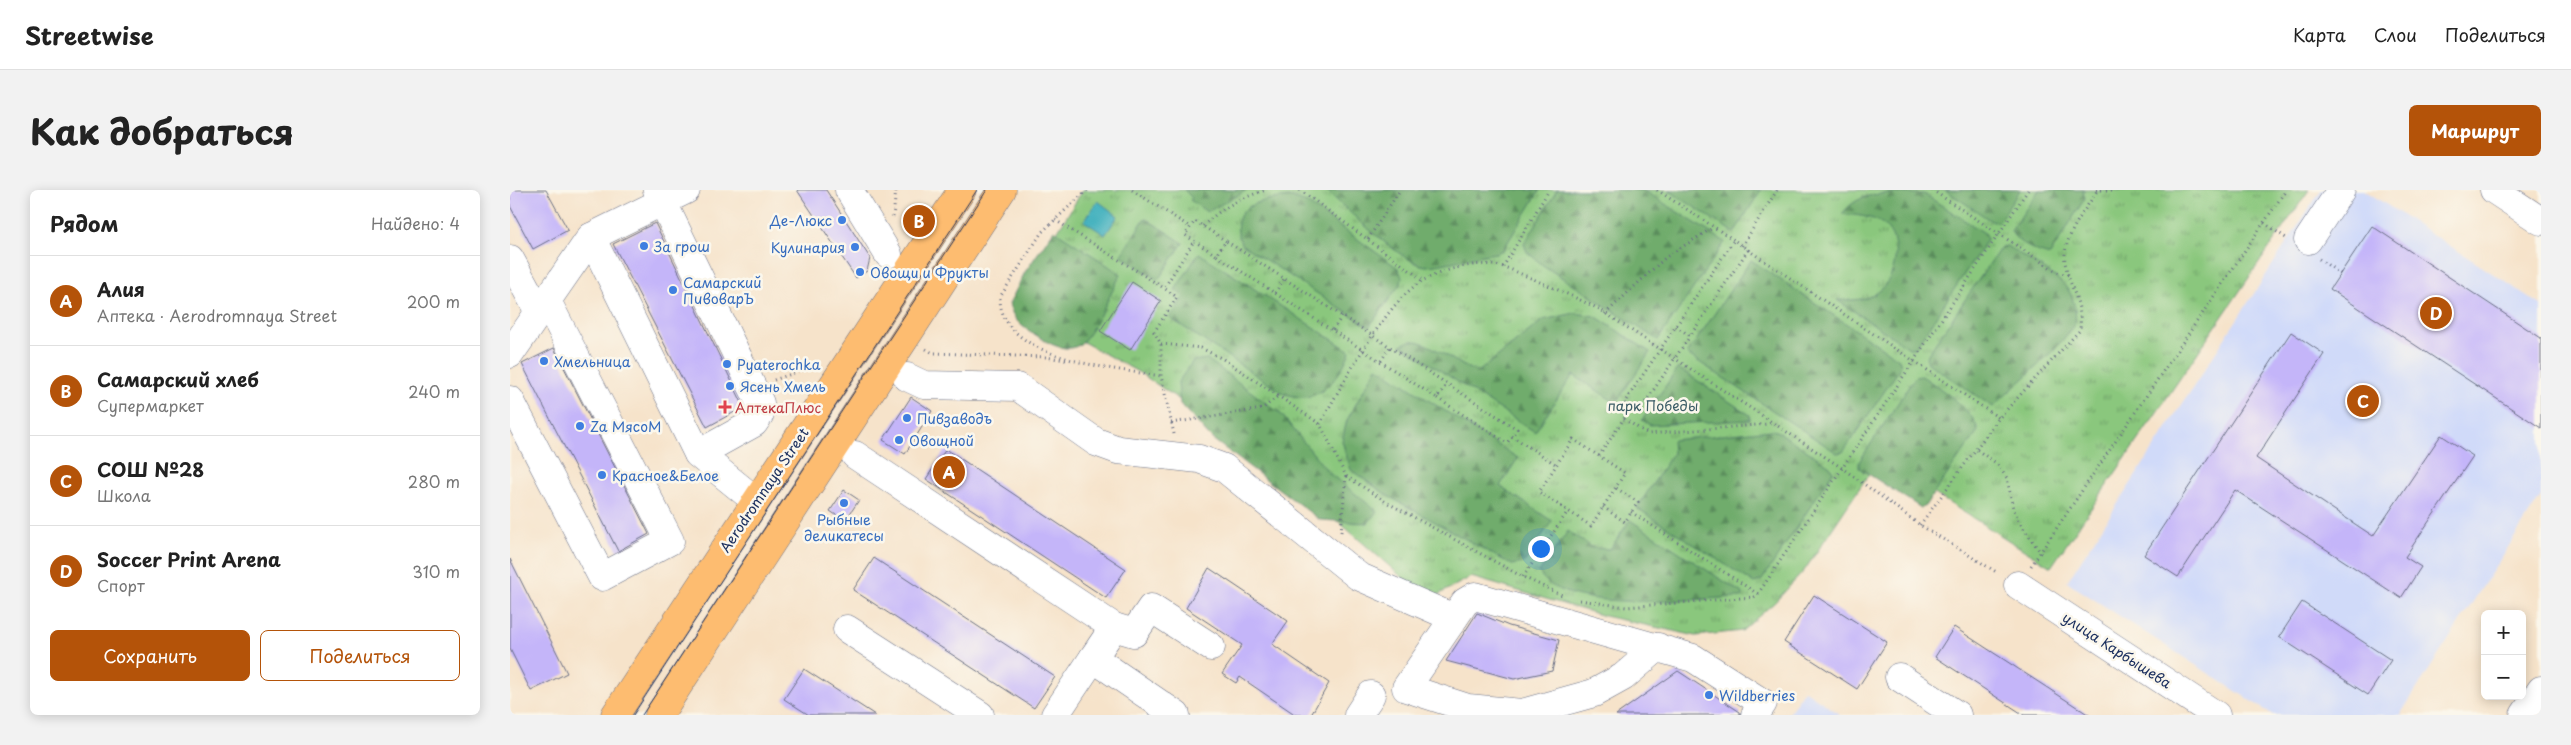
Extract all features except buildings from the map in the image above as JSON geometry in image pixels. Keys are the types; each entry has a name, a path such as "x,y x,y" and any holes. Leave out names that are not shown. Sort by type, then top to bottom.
{"main road":[{"name":"Aerodromnaya Street","path":"615,715 962,190"},
{"path":"659,715 850,451 1002,190"}],"street":[{"path":"849,190 888,254"},
{"path":"2308,240 2341,190"},
{"path":"2494,190 2541,221"},
{"path":"510,354 591,237 669,194 760,403 760,414 754,423 698,454"},
{"path":"591,237 698,454 756,501"},
{"path":"510,259 543,307 670,541 602,577 510,400"},
{"path":"907,377 924,385 1018,387 1096,442 1118,450 1199,459 1224,468 1358,576 1454,618"},
{"path":"850,451 1114,627 1134,633 1151,608 1211,647"},
{"name":"улица Карбышева","path":"2018,585 2186,707 2216,715"},
{"path":"1658,647 1623,677 1594,693 1561,704 1522,713 1468,708 1406,688 1465,602 1475,596 1658,647 1694,658 1763,703 1755,715"},
{"path":"1055,715 1114,627"},
{"path":"846,629 980,715"},
{"path":"1093,658 1176,715"},
{"path":"1899,677 1957,715"},
{"path":"2524,715 2541,690"}],"path":[{"path":"1077,362 1044,352 1024,340 1010,325 1000,305 1000,297 1042,232 1088,190"},
{"path":"1132,190 1190,227"},
{"path":"1203,226 1219,210 1242,198 1266,190"},
{"path":"1300,190 1423,280"},
{"path":"1368,240 1400,190"},
{"path":"1503,267 1549,190"},
{"path":"1657,190 1999,418"},
{"path":"1742,246 1777,190"},
{"path":"1932,190 2058,272 2069,275"},
{"path":"1578,599 1626,607 1754,597 1758,594 2028,190"},
{"path":"1920,525 1999,418 2080,330 2082,314 2064,260 2070,234 2097,191 2121,190"},
{"path":"1320,424 1363,350 1404,295 1423,280 1454,269 1478,264 1503,267 1575,297 1605,314 1842,468 1920,525 2018,585 2286,190"},
{"path":"1055,220 1177,297 1154,332 1161,344 1161,376 1180,457"},
{"path":"1195,221 1203,226 1517,429 1507,443 1186,235 1195,221"},
{"path":"1605,314 1666,257 1714,227"},
{"path":"1734,240 1624,403 1638,413 1748,250"},
{"path":"1164,288 1194,241"},
{"path":"1216,255 1226,241"},
{"path":"1275,293 1284,279"},
{"path":"1332,330 1342,316"},
{"path":"1676,326 1690,336"},
{"path":"1161,344 1201,348 1223,359 1277,397 1320,424 1346,476 1386,502 1523,577 1568,598"},
{"path":"1381,361 1390,347"},
{"path":"926,348 932,353 1045,357 1161,376"},
{"path":"754,386 824,362"},
{"path":"1437,398 1447,384"},
{"path":"1171,423 1262,409 1277,397"},
{"path":"1599,456 1631,408"},
{"path":"1624,419 1648,434 1768,424 1771,422"},
{"path":"1512,436 1557,465"},
{"path":"1573,439 1625,473 1591,526 1539,492 1557,465 1573,439"},
{"path":"1977,450 1996,463 2007,478 2013,508 2020,523 2041,553"},
{"path":"1338,559 1346,476"},
{"path":"1603,507 1625,522 1632,512 1638,502 1616,488"},
{"path":"1523,577 1568,511"},
{"path":"1632,512 1758,594"}],"shaded area":[{"path":"2321,190 2364,190 2541,305 2541,496 2400,715 2273,715 2067,582"},
{"path":"1804,690 1841,715 1788,715"}],"green space":[{"name":"парк Победы","path":"1083,190 2309,190 2051,567 1879,459 1804,571 1775,602 1742,631 1696,636 1604,616 1471,577 1428,600 1267,459 1140,373 1076,338 1031,274"},
{"path":"1184,190 1247,190 1207,212 1190,200 1192,198"},
{"path":"1326,190 1540,190 1503,250 1444,264 1427,266 1417,264 1390,247"},
{"path":"1557,190 1643,190 1725,242 1658,340 1544,266 1527,252 1524,244"},
{"path":"1668,190 1761,190 1734,233"},
{"path":"1945,190 2020,190 1999,221 1993,222"},
{"path":"2039,190 2083,190 2085,198 2050,255 2023,244 2011,231"},
{"path":"1880,194 1924,194 1986,234 1987,240 1915,348 1909,348 1837,300 1853,300 1874,295 1890,278 1895,258 1893,239 1883,224 1879,221 1857,215 1842,214 1860,199"},
{"path":"1289,197 1307,203 1398,268 1402,277 1401,283 1369,327 1241,244 1238,221 1248,207 1266,200"},
{"path":"1145,218 1183,243 1158,280 1121,255"},
{"path":"1054,230 1121,274 1090,333 1079,345 1069,348 1053,345 1024,327 1014,316 1009,304 1025,272"},
{"path":"2007,246 2064,285 2072,298 2075,321 2063,340 2052,352 1993,407 1928,363 1926,357 2001,247"},
{"path":"1199,253 1350,351 1338,374 1327,387 1312,396 1301,397 1284,394 1170,318 1184,296 1175,290"},
{"path":"1751,260 1899,359 1901,367 1843,452 1837,453 1687,354"},
{"path":"1575,313 1595,316 1650,352 1616,403 1573,375 1535,432 1401,345 1409,341 1417,341 1478,372 1543,320"},
{"path":"1207,359 1281,414 1329,473 1377,511 1368,523 1320,520 1211,438 1180,404 1178,382 1193,361"},
{"path":"1377,367 1518,458 1500,486 1552,521 1524,563 1512,565 1388,496 1351,470 1342,441 1347,420"},
{"path":"1678,368 1750,415 1750,420 1650,425 1642,420"},
{"path":"1922,376 1963,407 1975,423 1978,431 1925,506 1921,508 1859,468 1859,462 1915,377"},
{"path":"1771,430 1777,431 1830,466 1833,472 1762,580 1754,583 1637,508 1673,453 1672,440"},
{"path":"1630,520 1742,593 1742,597 1664,601 1601,600 1574,595 1552,586 1539,572 1568,531 1593,548 1610,549"}],"water":[{"path":"1098,201 1118,216 1105,235 1084,221"}],"tram line":[{"path":"633,715 977,190"},
{"path":"642,715 987,190"}],"place":[{"name":"Де-Люкс","path":"842,220"},
{"name":"Самарский хлеб","path":"919,221"},
{"name":"За грош","path":"644,246"},
{"name":"Кулинария","path":"855,247"},
{"name":"Овощи и Фрукты","path":"860,272"},
{"name":"Самарский ПивоварЪ","path":"673,290"},
{"name":"Soccer Print Arena","path":"2436,313"},
{"name":"Хмельница","path":"544,361"},
{"name":"Pyaterochka","path":"727,364"},
{"name":"Ясень Хмель","path":"730,386"},
{"name":"СОШ №28","path":"2363,401"},
{"name":"АптекаПлюс","path":"725,407"},
{"name":"Пивзаводъ","path":"907,418"},
{"name":"Za МясоМ","path":"580,426"},
{"name":"Овощной","path":"899,440"},
{"name":"Алия","path":"949,472"},
{"name":"Красное&Белое","path":"602,475"},
{"name":"Рыбные деликатесы","path":"844,503"},
{"name":"Wildberries","path":"1709,695"}]}
